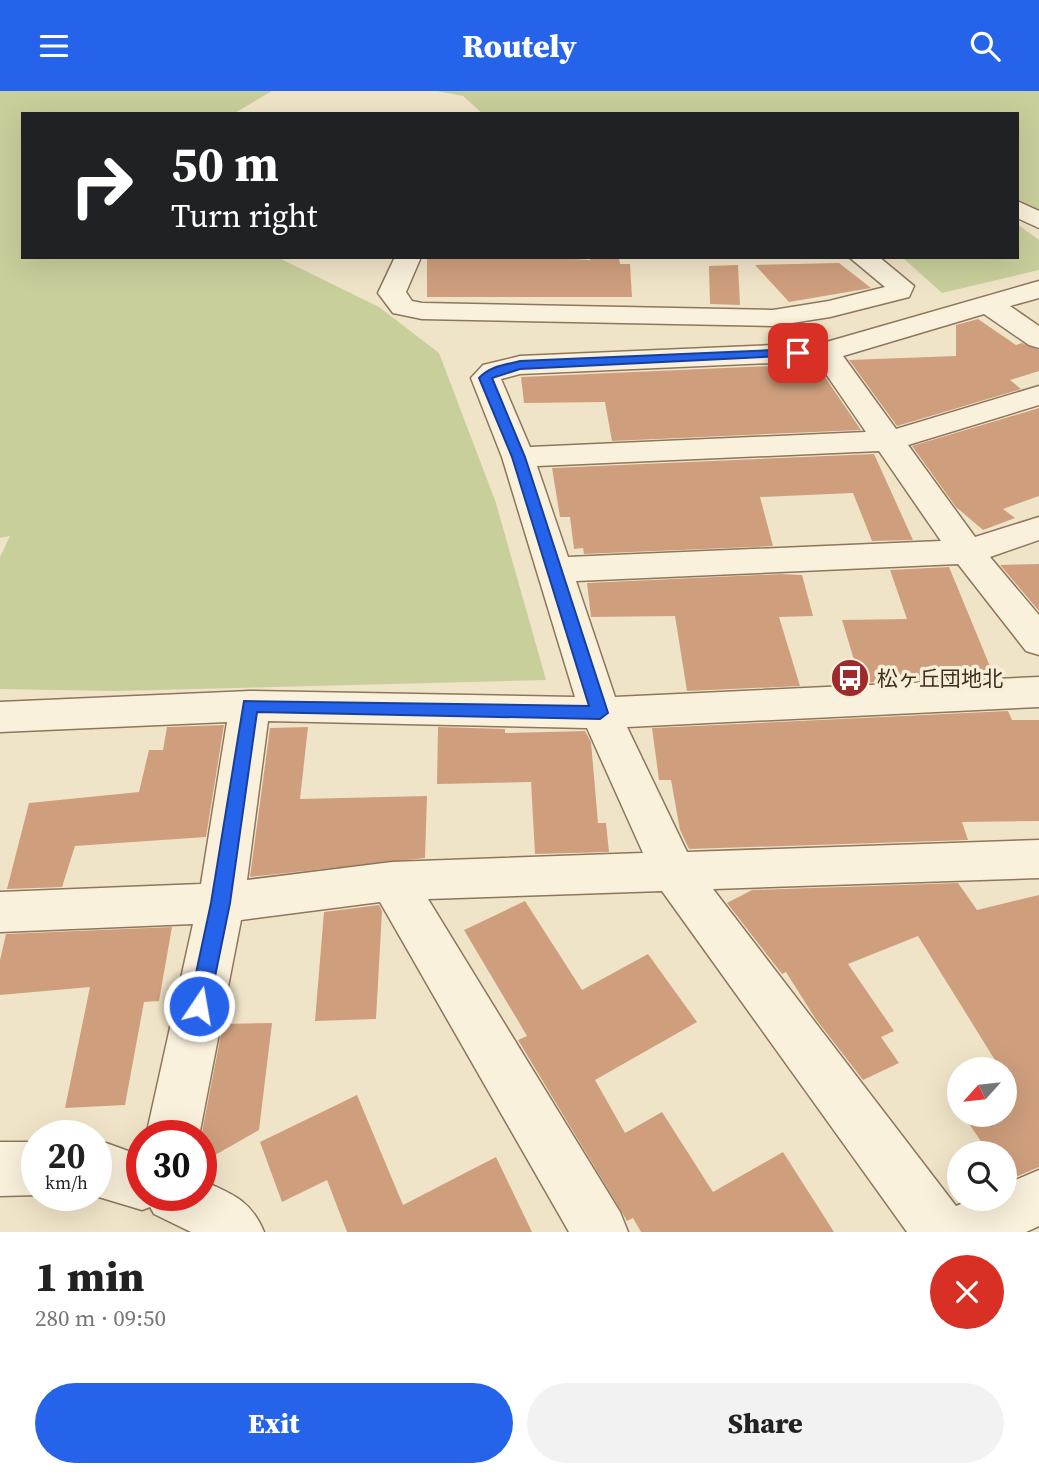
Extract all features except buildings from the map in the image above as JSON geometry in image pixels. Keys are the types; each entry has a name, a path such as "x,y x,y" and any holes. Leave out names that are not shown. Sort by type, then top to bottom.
{"street":[{"path":"1019,209 1039,221"},
{"path":"407,259 392,293 403,307 422,311 773,318 830,309 899,291 901,286 865,259"},
{"path":"942,1232 675,874 600,713 557,570 519,457 486,378 503,369 520,365 825,352 1039,289"},
{"path":"988,304 1039,339"},
{"path":"503,369 514,356 585,348 607,314"},
{"path":"825,352 967,552 1039,641"},
{"path":"519,457 889,441 1039,395"},
{"path":"557,570 967,552 1039,528"},
{"path":"0,717 250,706 600,713 1039,692"},
{"path":"175,1120 221,903 250,706"},
{"path":"0,912 221,903 392,881 675,874 1039,859"},
{"path":"392,881 600,1232"},
{"path":"0,1169 21,1170"},
{"path":"962,1232 1039,1198"},
{"path":"207,1211 236,1232"}],"green space":[{"path":"0,91 272,91 236,112 21,112 21,259 281,259 379,307 439,353 496,503 546,680 116,691 0,689 0,557 10,536 0,538"},
{"path":"437,91 1039,91 1039,211 1019,205 1019,112 481,112 463,96"},
{"path":"1019,225 1039,240 1039,270 942,293 904,259 1019,259"}],"place":[{"name":"松ヶ丘団地北","path":"850,678"}],"route":[{"path":"199,1006 221,903 250,706 600,713 557,570 519,457 486,378 493,371 520,365 798,353"}]}
